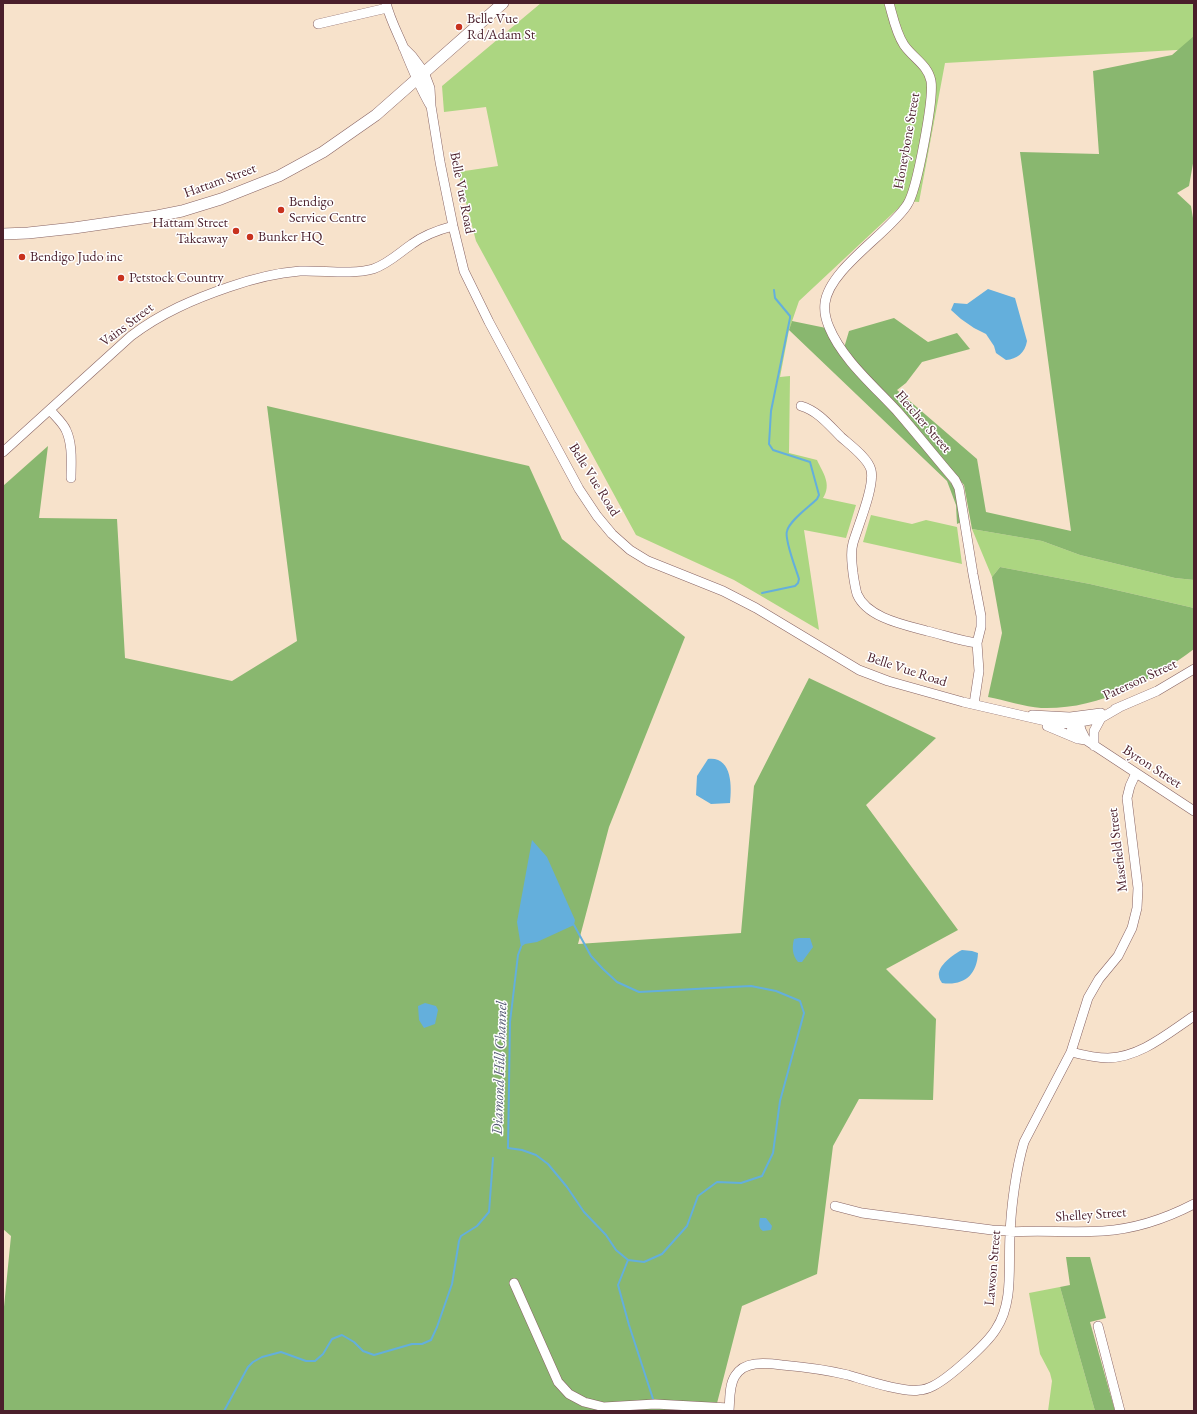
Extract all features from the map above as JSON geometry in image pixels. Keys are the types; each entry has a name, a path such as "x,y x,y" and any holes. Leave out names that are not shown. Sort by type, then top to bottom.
{"main road":[{"name":"Hattam Street","path":"3,234 66,229 157,216 200,206 242,191 291,170 323,152 376,115 503,3"}],"street":[{"name":"Honeybone Street","path":"889,3 898,34 903,44 924,66 931,81 930,102 920,164 910,201"},
{"name":"Belle Vue Road","path":"387,5 393,26 431,93 431,106 453,226 464,271 489,322 579,489 597,516 612,534 630,550 648,561 723,591 756,608 871,676 913,689 1038,720 1063,724 1074,719"},
{"path":"318,24 387,5"},
{"name":"Fletcher Street","path":"910,201 902,212 837,278 827,296 825,310 829,326 844,352 908,424 955,480 959,488 981,616 981,627 977,643 979,671 974,704"},
{"name":"Vains Street","path":"3,452 131,336 150,322 177,308 223,289 271,275 299,271 363,270 376,268 423,237 453,226"},
{"path":"801,406 808,408 819,416 864,459 871,468 871,484 851,554 855,588 861,601 880,615 895,622 964,641 977,643"},
{"path":"50,410 62,425 69,438 71,478"},
{"name":"Paterson Street","path":"1074,719 1102,713 1120,707 1157,690 1194,669"},
{"name":"Belle Vue Road","path":"1025,716 1042,715 1074,719 1101,718 1120,707"},
{"path":"1074,719 1086,742 1094,732 1101,718"},
{"name":"Byron Street","path":"1038,720 1086,742 1194,811"},
{"name":"Masefield Street","path":"1071,1052 1088,998 1095,984 1123,948 1135,919 1138,903 1138,888 1126,804 1130,786 1136,773"},
{"path":"1071,1052 1109,1058 1131,1054 1152,1044 1194,1016"},
{"name":"Lawson Street","path":"729,1410 731,1387 735,1376 741,1369 756,1364 803,1367 831,1371 917,1391 934,1386 948,1376 985,1343 1001,1321 1008,1294 1010,1232 1020,1156 1024,1142 1071,1052"},
{"name":"Shelley Street","path":"835,1206 862,1213 1010,1232 1101,1231 1122,1229 1163,1219 1194,1204"},
{"path":"514,1283 558,1382 569,1394 584,1402 604,1407 655,1404 729,1410"},
{"path":"1098,1326 1120,1411"}],"green space":[{"path":"541,3 1194,3 1194,49 945,63 919,202 906,201 799,301 789,330 780,377 790,376 789,453 817,460 827,483 826,493 823,498 856,505 846,538 804,530 819,630 734,580 636,535 476,241 458,172 498,166 486,107 444,112 442,86"},
{"path":"1194,36 1194,158 1189,186 1177,193 1191,206 1194,224 1194,580 1175,578 1080,555 1042,541 972,529 964,485 844,348 849,331 894,318 928,342 957,333 970,349 922,362 906,383 897,390 977,459 986,512 1071,531 1020,152 1099,154 1093,71 1172,55"},
{"path":"792,321 826,328 959,493 961,522 957,524 956,505 947,481 789,330"},
{"path":"267,406 529,466 562,539 685,637 609,827 578,944 741,933 754,786 809,678 936,738 866,805 958,930 886,969 936,1019 933,1100 859,1099 833,1146 817,1274 742,1306 715,1411 3,1411 3,1317 11,1236 3,1229 3,486 48,446 39,518 117,519 125,658 232,681 297,641"},
{"path":"871,515 912,524 926,520 957,527 962,564 863,542"},
{"path":"972,529 1042,541 1080,555 1175,578 1194,580 1194,608 1090,584 1000,567 992,577"},
{"path":"1000,567 1090,584 1194,608 1194,649 1141,683 1122,692 1082,704 1041,708 988,697 1002,633 992,577"},
{"path":"1066,1257 1090,1257 1106,1318 1090,1322 1115,1411 1095,1411 1060,1287 1070,1285"},
{"path":"1060,1287 1095,1411 1048,1411 1052,1381 1050,1373 1040,1354 1029,1293"}],"water":[{"path":"988,289 1015,298 1027,341 1024,349 1017,357 1006,360 996,353 994,346 986,334 974,328 951,310 954,303 967,304"},
{"path":"708,759 716,759 722,762 726,767 729,774 731,789 730,803 711,804 696,795 697,776"},
{"path":"532,840 547,857 575,920 574,925 537,942 525,944 521,947 517,922"},
{"path":"810,938 813,947 802,962 798,962 793,951 794,939"},
{"path":"962,950 978,953 975,968 972,973 968,978 956,983 942,983 939,977 939,972 943,964"},
{"path":"425,1003 436,1006 438,1010 435,1024 424,1028 419,1020 418,1006"},
{"path":"760,1218 766,1218 772,1226 771,1230 761,1230 759,1225"}],"waterway":[{"path":"762,593 795,586 798,583 799,579 787,540 787,531 792,522 817,499 819,495 810,462 773,450 769,444 771,411 790,318 775,298 774,290"},
{"name":"Diamond Hill Channel","path":"521,947 518,955 510,1022 508,1148 522,1150 536,1155 548,1164 567,1187 584,1212 606,1235 616,1250 628,1260 644,1262 662,1254 687,1226 698,1196 717,1182 741,1183 762,1176 773,1153 780,1101 804,1013 800,1001 776,991 751,986 639,992 617,982 603,969 591,956 574,925"},
{"name":"Diamond Hill Channel","path":"224,1411 248,1367 262,1357 281,1352 306,1361 315,1361 323,1354 332,1339 342,1335 354,1342 363,1351 374,1355 412,1344 422,1344 431,1340 452,1284 461,1236 477,1226 489,1212 493,1158"},
{"path":"628,1260 618,1285 629,1325 654,1402"}],"place":[{"name":"Belle Vue Rd/Adam St","path":"459,27"},
{"name":"Bendigo Service Centre","path":"281,210"},
{"name":"Hattam Street Takeaway","path":"236,231"},
{"name":"Bunker HQ","path":"250,237"},
{"name":"Bendigo Judo inc","path":"22,257"},
{"name":"Petstock Country","path":"121,278"}]}
